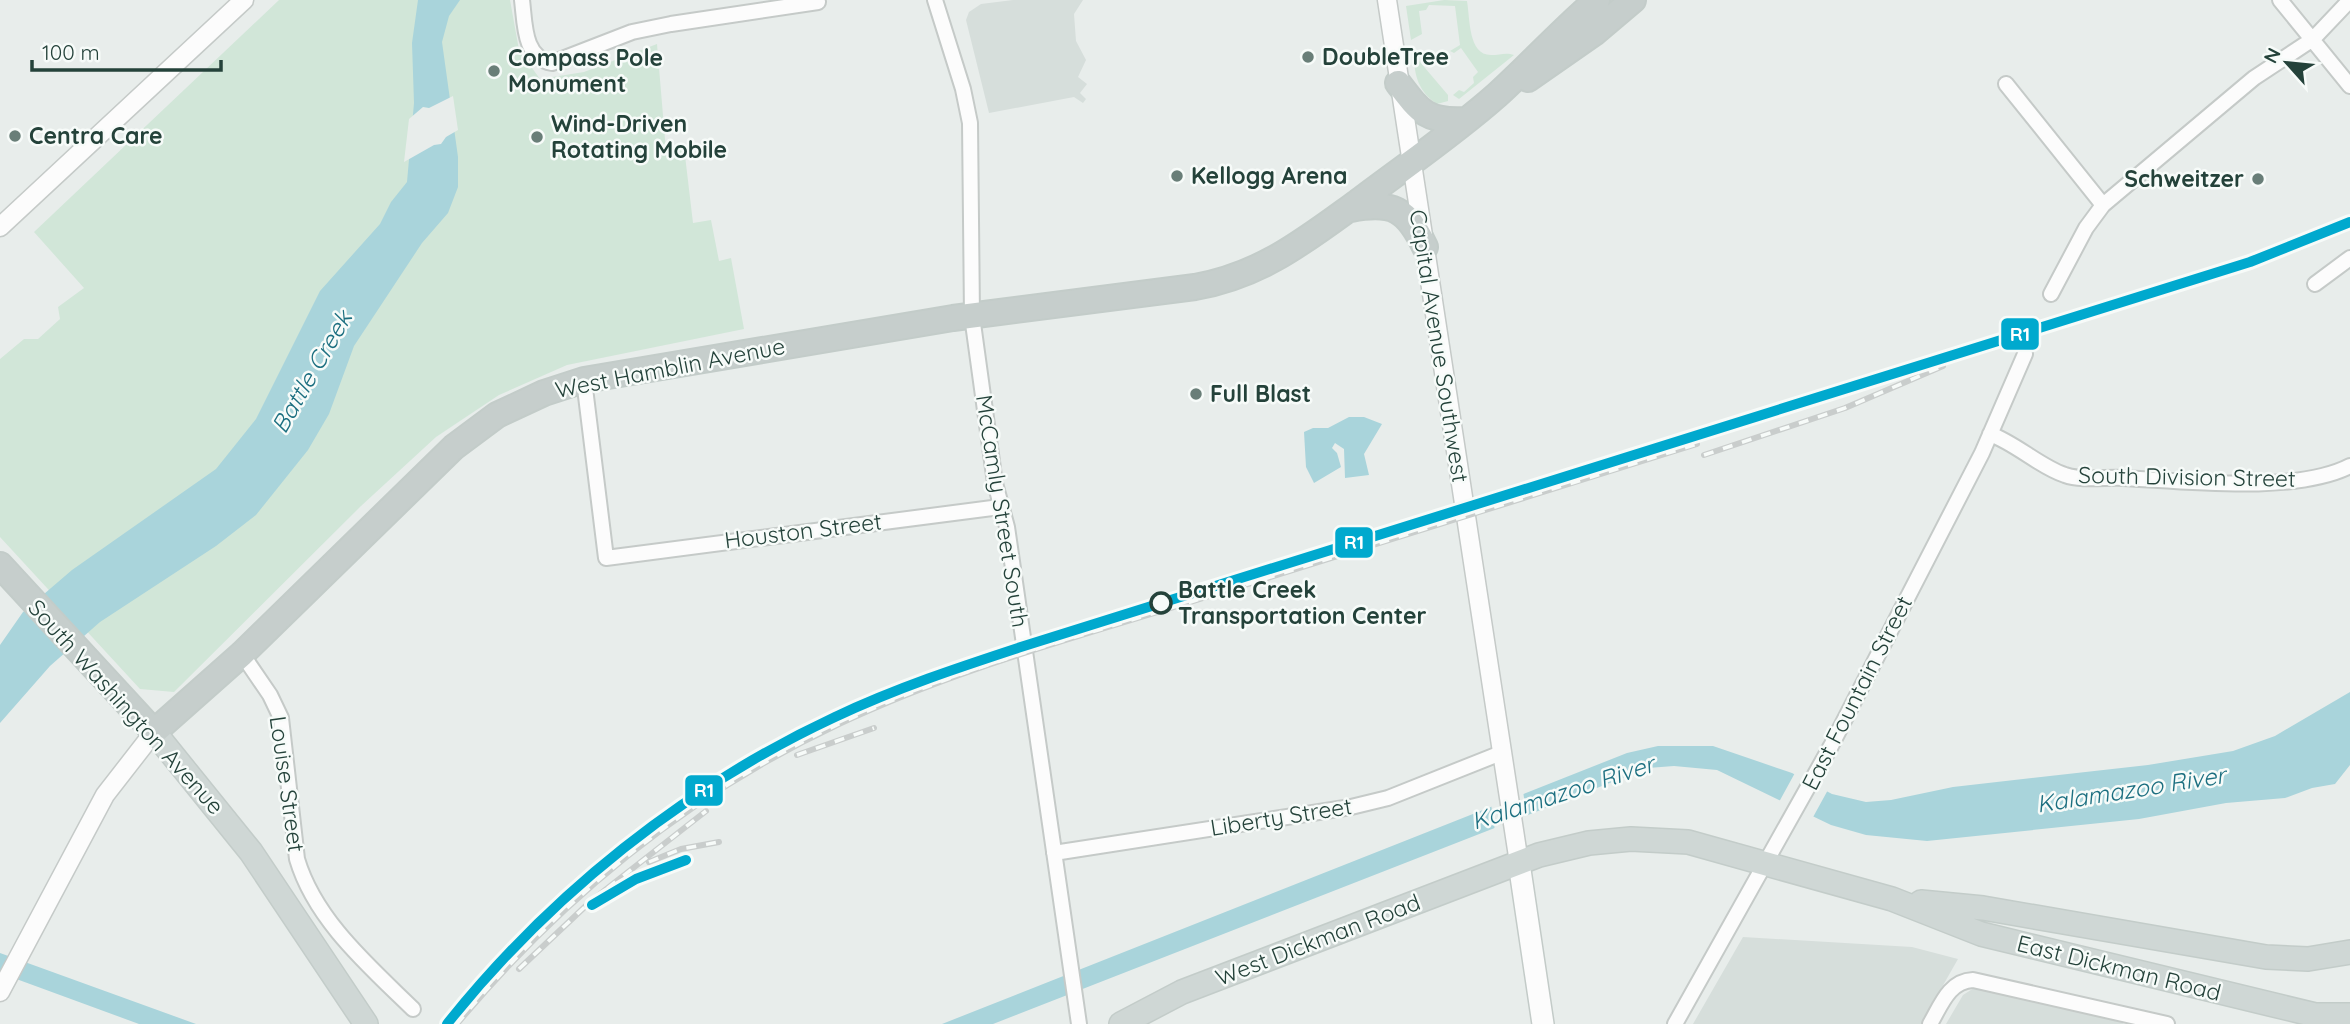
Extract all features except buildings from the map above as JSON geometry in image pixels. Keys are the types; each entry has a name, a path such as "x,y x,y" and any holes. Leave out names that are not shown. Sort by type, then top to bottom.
{"highway":[{"name":"West Hamblin Avenue","path":"155,732 242,654 454,447 497,415 544,393 584,380 972,316 1219,283 1276,260 1411,163 1496,96 1540,73 1612,4"},
{"path":"1398,83 1423,114 1441,121 1465,120"},
{"path":"1347,209 1384,205 1398,210 1416,229 1425,247"},
{"name":"South Washington Avenue","path":"0,565 155,732"}],"main road":[{"name":"South Washington Avenue","path":"155,732 250,852 366,1024"},
{"name":"East Dickman Road","path":"1519,863 1589,843 1631,839 1688,842 1892,899 1981,934 2315,1015 2350,1015"},
{"name":"West Dickman Road","path":"1121,1024 1182,992 1519,863"},
{"name":"Capital Avenue Southwest","path":"1519,863 1543,1024"},
{"name":"East Dickman Road","path":"1892,899 1983,908 2266,957 2308,959 2350,952"}],"street":[{"path":"0,227 244,0"},
{"path":"522,0 528,43 537,57 558,62 632,32 694,18 818,2"},
{"name":"McCamly Street South","path":"935,0 962,86 972,134 972,316 1000,507 1007,527 1079,1024"},
{"name":"Capital Avenue Southwest","path":"1387,0 1519,863"},
{"path":"2280,0 2350,86"},
{"path":"2051,294 2086,228 2103,205 2254,78 2313,39 2349,1"},
{"path":"2006,84 2103,205"},
{"path":"2315,284 2350,258"},
{"name":"East Fountain Street","path":"1675,1024 1813,779 1990,434 2025,354"},
{"name":"Houston Street","path":"584,380 606,558 1000,507"},
{"name":"South Division Street","path":"1990,434 2011,442 2065,475 2216,482 2289,480 2321,477 2350,467"},
{"name":"Louise Street","path":"242,654 271,695 281,718 297,859 302,876 342,938 413,1009"},
{"name":"West Hamblin Avenue","path":"0,992 105,795 155,732"},
{"name":"Liberty Street","path":"1054,853 1351,807 1388,798 1501,753"},
{"path":"1930,1024 1950,989 1961,982 1979,981 2167,1024"}],"shaded area":[{"path":"1013,0 1083,0 1074,14 1076,41 1086,60 1078,77 1087,84 1080,93 1086,99 1083,103 1074,97 989,113 966,20 969,12 981,4"},
{"path":"1743,937 1912,947 1958,959 1921,1024 1693,1024"},
{"path":"1974,988 2114,1018 2124,1024 1946,1024 1963,995"}],"green space":[{"path":"279,0 510,0 519,50 540,79 584,72 657,44 666,151 684,147 693,223 711,220 719,261 731,258 744,329 567,365 499,395 436,437 361,506 174,692 140,689 0,537 0,359 24,339 38,339 60,319 58,307 84,288 34,232"},
{"path":"1444,0 1467,1 1474,42 1483,53 1514,55 1459,99 1453,95 1459,90 1464,92 1474,83 1473,77 1478,72 1461,48 1454,53 1450,51 1460,45 1455,6 1429,5 1426,10 1419,11 1422,34 1411,40 1406,6"},
{"path":"1414,55 1448,95 1448,101 1437,104 1422,89 1415,70"}],"water":[{"name":"Battle Creek","path":"418,0 460,0 449,16 442,42 458,157 458,187 448,213 422,243 354,346 329,414 308,450 256,515 216,546 100,622 50,666 0,723 0,645 23,612 72,570 216,469 256,419 320,291 380,224 391,202 407,182 414,103 412,43"},
{"path":"1349,417 1364,417 1382,424 1364,454 1369,475 1345,478 1344,449 1335,443 1332,448 1337,453 1341,467 1314,483 1306,467 1304,432 1313,428 1328,428"},
{"name":"Kalamazoo River","path":"2350,692 2350,765 2335,784 2312,788 2285,798 2226,803 2139,819 1927,841 1866,835 1831,825 1717,770 1674,766 1648,768 993,1024 942,1024 1627,753 1658,746 1713,746 1792,773 1832,794 1866,802 1891,800 1953,787 2148,765 2233,751 2275,736"},
{"path":"0,953 196,1024 139,1024 0,973"}],"pier":[{"path":"453,96 458,130 446,137 441,144 434,145 404,162 409,119 423,107 429,108"},
{"path":"1796,771 1829,788 1812,819 1779,802"},
{"path":"1523,791 1527,818 1495,831 1491,804"}],"railway":[{"path":"1704,455 1845,408 1943,366"},
{"path":"457,1024 540,934 632,853 680,816 731,783 839,724 978,668 1697,444"},
{"path":"797,755 874,728"},
{"path":"519,969 591,901 706,811"},
{"path":"649,862 681,849 719,842"},
{"path":"617,889 686,860"}],"transit line":[{"name":"R1","path":"447,1024 487,976 530,931 624,848 726,776 780,745 881,697 1024,646 2250,262 2350,222"},
{"name":"R1","path":"592,905 636,879 686,860"}],"place":[{"name":"DoubleTree","path":"1308,57"},
{"name":"Compass Pole Monument","path":"494,71"},
{"name":"Centra Care","path":"15,136"},
{"name":"Wind-Driven Rotating Mobile","path":"537,137"},
{"name":"Kellogg Arena","path":"1177,176"},
{"name":"Schweitzer","path":"2258,179"},
{"name":"Full Blast","path":"1196,394"},
{"name":"Battle Creek Transportation Center","path":"1161,603"}]}
